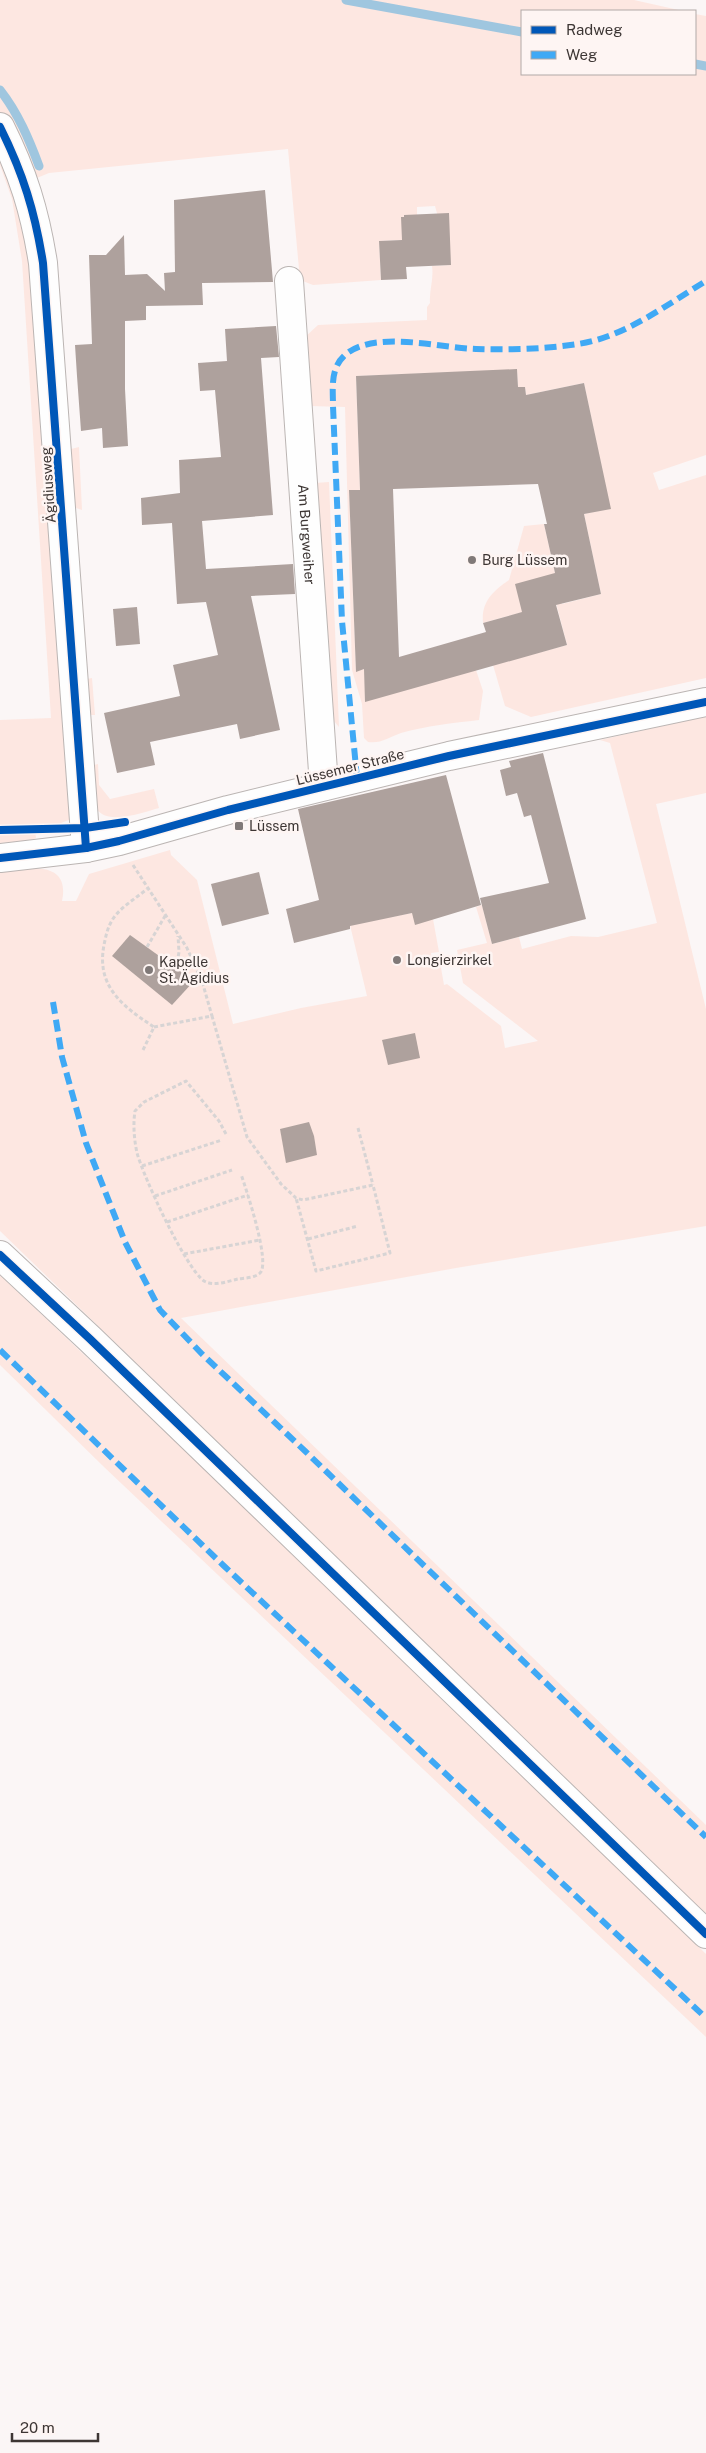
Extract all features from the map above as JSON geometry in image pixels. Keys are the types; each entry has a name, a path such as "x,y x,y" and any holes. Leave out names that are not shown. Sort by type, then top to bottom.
{"street":[{"name":"Ägidiusweg","path":"0,126 28,190 36,220 43,263 86,848"},
{"name":"Am Burgweiher","path":"289,281 324,786"},
{"name":"Lüssemer Straße","path":"0,858 86,848 324,786 449,756 706,702"},
{"path":"0,1255 90,1339 706,1934"}],"path":[{"path":"133,869 178,933 195,965 248,1137 267,1168 296,1198 316,1271 390,1253 358,1128"},
{"path":"147,890 114,918 106,935 102,963 108,986 138,1017 154,1026 212,1016"},
{"path":"147,947 166,915"},
{"path":"176,968 180,942 178,933"},
{"path":"143,1050 154,1026"},
{"path":"226,1134 219,1121 186,1081 144,1102 135,1111 135,1142 142,1166 167,1222 184,1254 202,1279 215,1284 260,1274 264,1262 248,1194 241,1174"},
{"path":"142,1166 222,1140"},
{"path":"155,1196 232,1170"},
{"path":"296,1198 312,1200 373,1185"},
{"path":"167,1222 248,1194"},
{"path":"308,1239 358,1226"},
{"path":"184,1254 260,1240"}],"shaded area":[{"path":"0,0 634,0 679,10 521,10 521,75 696,75 696,14 706,16 706,455 653,473 659,490 706,475 706,678 531,717 505,706 493,665 567,645 556,603 483,623 484,609 489,598 509,580 524,526 544,524 562,604 601,594 584,514 610,508 584,383 526,395 525,387 518,387 517,370 356,376 360,490 349,490 356,671 364,669 476,670 483,691 479,720 420,728 381,741 368,742 364,738 362,704 352,670 345,407 309,406 304,338 318,325 427,320 432,266 451,265 435,206 417,207 417,215 404,215 402,240 379,241 381,280 313,285 300,280 288,149 49,173 32,180 0,113"},
{"path":"0,143 26,210 71,819 56,825 34,824 36,838 29,841 0,843 0,720 51,718 22,261 12,199 0,165"},
{"path":"79,447 82,510 73,507 67,450"},
{"path":"329,482 339,727 330,711 315,483"},
{"path":"92,678 95,715 88,715 82,680"},
{"path":"706,716 706,793 656,804 706,1009 706,1226 456,1268 181,1318 706,1825 706,1914 0,1231 0,872 33,868 53,872 60,878 63,888 62,901 76,901 89,874 170,850 171,855 197,880 233,1024 301,1008 367,996 327,829 391,917 412,913 433,919 439,952 431,953 432,961 440,962 444,985 447,984 501,1026 505,1048 538,1041 463,983 457,950 487,943 476,907 482,905 492,944 519,937 522,949 571,936 598,937 657,923 610,743 600,740"},
{"path":"98,764 99,785 110,799 154,789 159,808 124,817 106,816 99,812 95,805 92,791 90,766"},
{"path":"0,1275 258,1520 706,1954 706,2037 104,1467 0,1365"}],"building":[{"path":"265,190 273,282 202,283 203,305 146,306 146,320 125,321 125,389 128,446 103,448 102,428 81,431 77,376 75,345 92,344 89,255 106,255 124,235 125,275 147,274 165,291 164,273 175,272 174,200"},
{"path":"449,213 451,265 406,267 407,279 381,280 379,241 402,240 401,217 404,217 404,215"},
{"path":"276,326 279,357 261,358 273,515 202,521 206,569 293,564 295,594 251,596 280,730 240,739 237,724 150,742 155,765 117,773 104,713 180,696 173,665 218,655 206,602 177,604 172,523 142,525 141,498 180,493 179,460 221,457 215,390 200,391 198,363 227,361 225,329"},
{"path":"517,369 518,387 525,387 526,395 584,383 611,509 584,514 601,594 556,605 567,645 365,702 364,669 356,672 349,490 360,490 356,376","holes":["538,484 547,524 544,524 555,573 515,584 522,612 483,623 486,632 399,657 393,489"]},
{"path":"137,607 140,644 116,646 113,609"},
{"path":"543,753 586,919 492,944 480,898 549,883 531,815 524,817 517,793 506,796 500,770 511,767 509,761"},
{"path":"446,775 481,905 415,925 412,913 350,926 350,929 294,943 286,909 319,900 298,809"},
{"path":"259,872 269,914 222,926 211,884"},
{"name":"Kapelle St. Ägidius","path":"130,935 194,981 172,1005 112,956"},
{"path":"415,1033 420,1058 388,1065 382,1040"},
{"path":"309,1122 314,1136 317,1155 286,1163 280,1129"}],"waterway":[{"path":"346,0 521,32"},
{"path":"696,64 706,66"},
{"path":"0,90 22,127 39,166"}],"marked path":[{"path":"357,778 342,621 333,393 334,373 340,361 356,348 372,343 407,342 476,349 527,349 578,344 612,335 629,327 706,281"},
{"path":"53,1002 62,1057 86,1143 125,1242 160,1310 202,1354 706,1837"},
{"path":"0,1350 224,1566 706,2018"}],"cycle path":[{"path":"0,127 27,193 43,263 86,848"},
{"path":"0,858 86,848 119,841 228,810 449,756 706,702"},
{"path":"0,830 85,828 125,822"},
{"path":"0,1255 90,1339 706,1934"}],"place":[{"name":"Burg Lüssem","path":"472,560"},
{"name":"Lüssem","path":"239,826"},
{"name":"Longierzirkel","path":"397,960"},
{"name":"Kapelle St. Ägidius","path":"149,970"}]}
